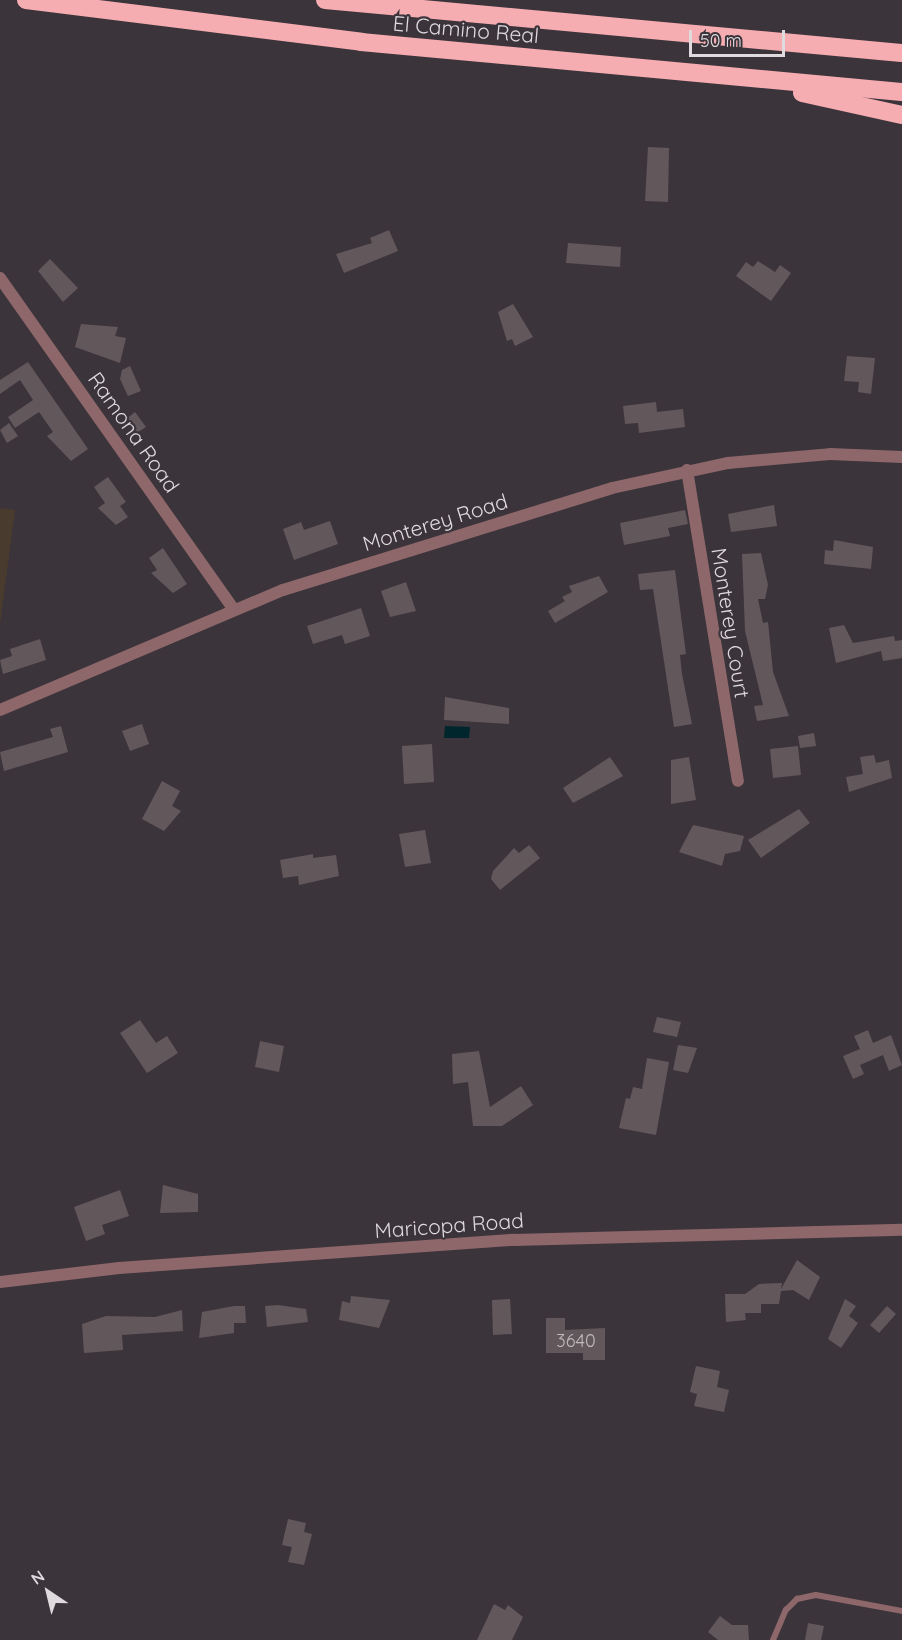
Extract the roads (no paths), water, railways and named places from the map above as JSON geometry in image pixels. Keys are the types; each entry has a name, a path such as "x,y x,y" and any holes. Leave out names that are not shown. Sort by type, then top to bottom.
{"highway":[{"name":"El Camino Real","path":"26,0 339,40 902,92"},
{"name":"El Camino Real","path":"325,0 902,53"},
{"path":"816,45 902,42"},
{"path":"727,76 902,115"}],"street":[{"name":"Ramona Road","path":"0,278 234,610"},
{"name":"Monterey Road","path":"0,710 234,610 334,573 612,488 687,470 830,454 902,457"},
{"name":"Monterey Court","path":"687,470 738,781"},
{"name":"Maricopa Road","path":"0,1282 119,1268 514,1240 902,1230"}],"lane":[{"path":"773,1640 786,1610 798,1599 816,1595 902,1611"}],"water":[{"path":"445,726 470,727 469,738 444,738"}]}
